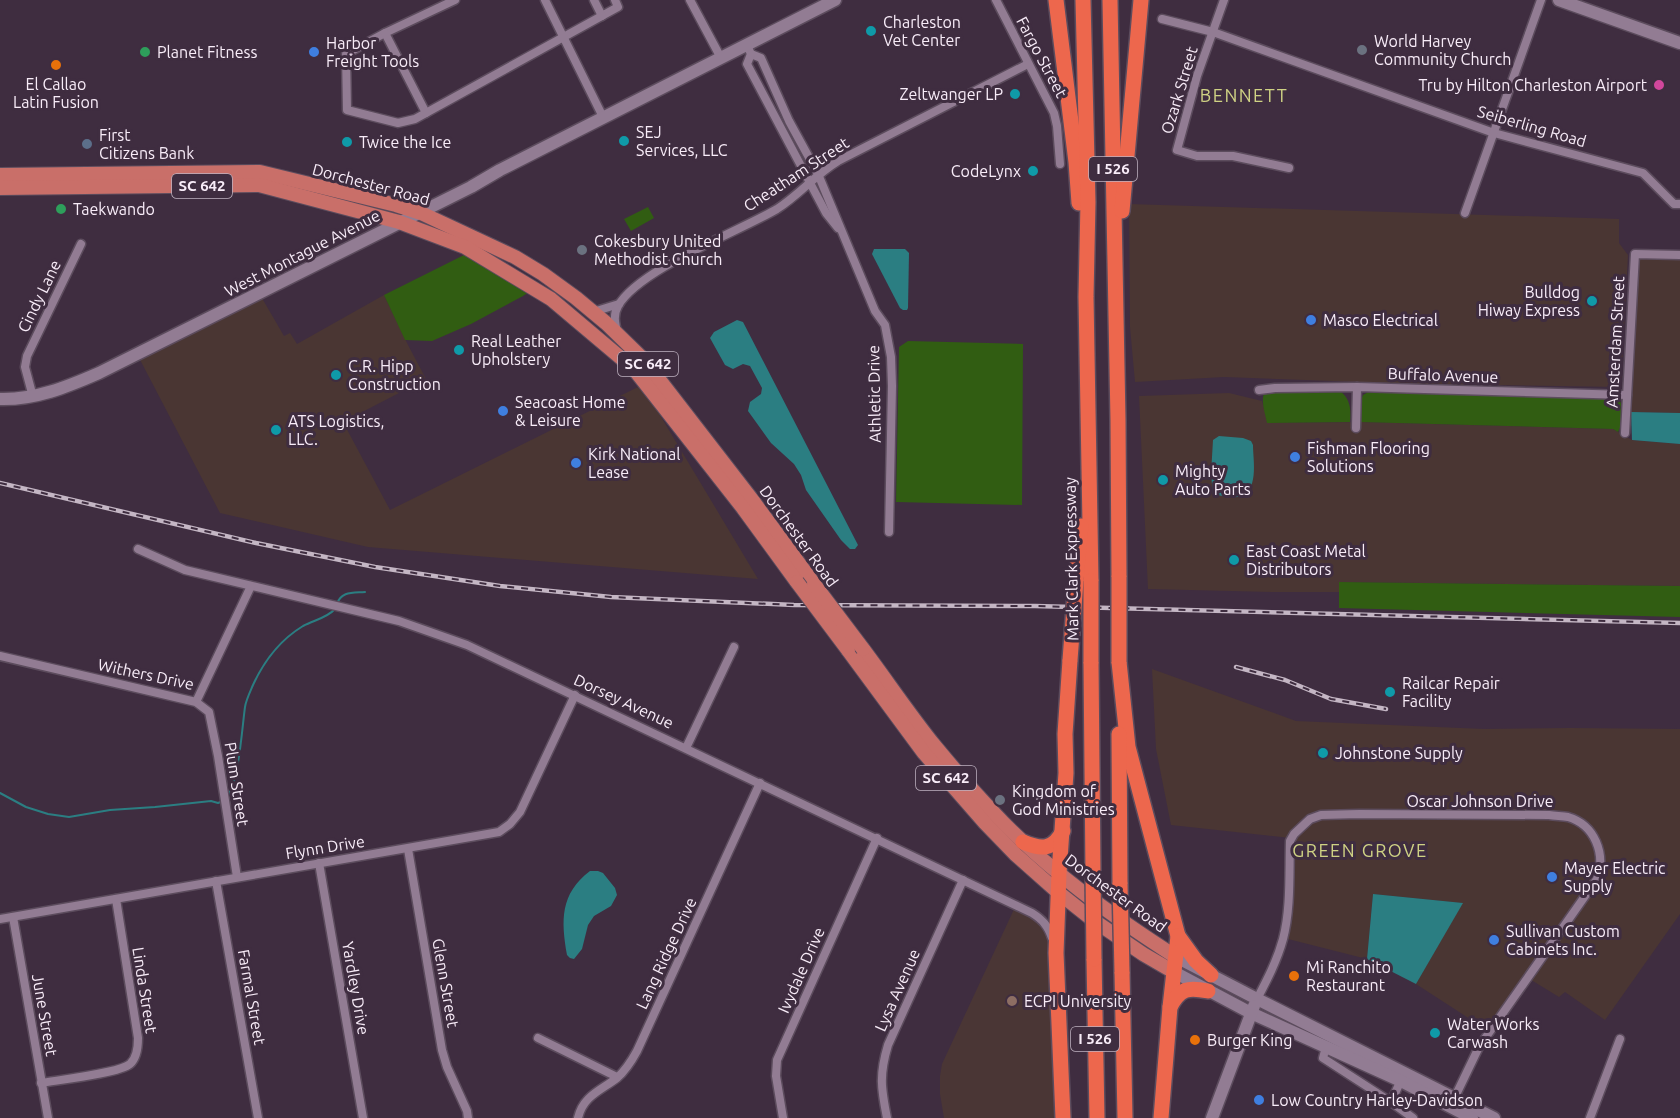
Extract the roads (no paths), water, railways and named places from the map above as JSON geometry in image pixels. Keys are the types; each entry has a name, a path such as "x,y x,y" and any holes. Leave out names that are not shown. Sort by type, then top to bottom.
{"highway":[{"path":"1056,0 1076,162 1086,297"},
{"name":"Mark Clark Expressway","path":"1083,0 1088,202 1086,297 1088,461 1083,581 1090,662 1097,1118"},
{"name":"I 526","path":"1110,0 1117,337 1120,884 1125,1118"},
{"path":"1117,337 1122,215 1141,0"},
{"path":"1063,1118 1056,953 1070,660 1083,581"},
{"path":"1119,662 1128,747 1178,936 1161,1118"},
{"path":"1023,842 1042,848 1058,840 1063,831"},
{"path":"1178,936 1196,961 1211,975"},
{"path":"1170,1007 1181,991 1196,989 1208,991"}],"main road":[{"name":"West Montague Avenue","path":"0,399 33,397 65,388 99,374 421,213 721,58 749,50 835,0"},
{"path":"1558,0 1680,43"},
{"name":"Dorchester Road","path":"0,175 260,172 421,213 529,265 593,312 644,360 753,501 934,745 1023,842 1208,991 1326,1047 1402,1077"},
{"name":"Dorchester Road","path":"0,188 259,185 399,222 465,247 536,289 564,309 634,369 742,508 924,753 1015,854 1059,893 1093,920 1143,954 1211,975 1402,1077 1452,1102 1494,1118"},
{"path":"1212,1118 1257,999"},
{"name":"Dorchester Road","path":"1452,1102 1472,1118"}],"street":[{"path":"455,0 346,54 347,110 398,123 415,119 618,7 615,0"},
{"path":"545,0 603,117"},
{"path":"594,0 602,16"},
{"path":"690,0 721,58"},
{"name":"Fargo Street","path":"996,0 1054,113 1058,126 1060,164"},
{"name":"Ozark Street","path":"1224,0 1197,76 1177,150 1197,156 1233,156 1288,168"},
{"path":"1465,213 1541,0"},
{"name":"Seiberling Road","path":"1162,19 1213,32 1494,132 1643,173 1674,204 1680,204"},
{"path":"385,33 426,113"},
{"name":"Athletic Drive","path":"840,230 826,213 747,64 749,50 761,58 789,121 818,174 875,311 888,332 892,386 889,532"},
{"name":"Cheatham Street","path":"593,312 619,304 653,274 785,204 818,174 838,161 1028,64"},
{"name":"Cindy Lane","path":"33,397 25,367 27,356 81,244"},
{"name":"Amsterdam Street","path":"1625,433 1635,254 1680,255"},
{"path":"618,334 615,314 619,304"},
{"path":"1356,428 1357,387"},
{"name":"Buffalo Avenue","path":"1259,390 1357,387 1627,395"},
{"name":"Dorsey Avenue","path":"138,549 185,570 399,621 467,645 1032,913 1048,926 1056,953"},
{"name":"Withers Drive","path":"0,656 196,702 251,586"},
{"path":"686,748 734,647"},
{"name":"Flynn Drive","path":"0,919 499,832 510,825 520,812 575,695"},
{"name":"Plum Street","path":"196,702 209,712 237,877"},
{"name":"Lang Ridge Drive","path":"578,1118 585,1101 617,1077 629,1065 637,1052 760,783"},
{"name":"Oscar Johnson Drive","path":"1257,999 1277,959 1284,938 1287,921 1290,841 1293,834 1310,819 1321,815 1359,814 1549,816 1565,817 1579,822 1597,843 1601,865 1597,879 1479,1047 1452,1102"},
{"name":"Ivydale Drive","path":"783,1118 776,1076 777,1060 877,838"},
{"name":"Glenn Street","path":"408,849 442,1050 447,1067 467,1110 468,1118"},
{"name":"Yardley Drive","path":"319,863 363,1118"},
{"name":"Lysa Avenue","path":"886,1118 881,1085 883,1063 888,1045 963,880"},
{"name":"Farmal Street","path":"216,881 258,1118"},
{"name":"Linda Street","path":"41,1083 115,1071 130,1064 137,1051 138,1038 116,899"},
{"name":"June Street","path":"13,917 48,1118"},
{"path":"538,1038 617,1077"},
{"path":"1590,1118 1620,1039"},
{"path":"1326,1047 1323,1058 1413,1118"},
{"path":"1391,1102 1402,1077"}],"waterway":[{"path":"337,604 344,595 365,592"},
{"path":"227,797 237,767 246,702 262,668 280,644 303,626 328,615 335,609"},
{"path":"0,793 26,807 48,814 69,817 110,810 223,801"}],"railway":[{"path":"0,483 256,543 375,567 500,586 611,597 794,605 1035,606 1680,623"},
{"path":"1236,667 1285,680 1331,699 1386,709"}],"place":[{"name":"Charleston Vet Center","path":"871,31"},
{"name":"World Harvey Community Church","path":"1362,50"},
{"name":"Planet Fitness","path":"145,52"},
{"name":"Harbor Freight Tools","path":"314,52"},
{"name":"El Callao Latin Fusion","path":"56,65"},
{"name":"Tru by Hilton Charleston Airport","path":"1659,85"},
{"name":"Zeltwanger LP","path":"1015,94"},
{"name":"SEJ Services, LLC","path":"624,141"},
{"name":"Twice the Ice","path":"347,142"},
{"name":"First Citizens Bank","path":"87,144"},
{"name":"CodeLynx","path":"1033,171"},
{"name":"Taekwando","path":"61,209"},
{"name":"Cokesbury United Methodist Church","path":"582,250"},
{"name":"Bulldog Hiway Express","path":"1592,301"},
{"name":"Masco Electrical","path":"1311,320"},
{"name":"Real Leather Upholstery","path":"459,350"},
{"name":"C.R. Hipp Construction","path":"336,375"},
{"name":"Seacoast Home & Leisure","path":"503,411"},
{"name":"ATS Logistics, LLC.","path":"276,430"},
{"name":"Fishman Flooring Solutions","path":"1295,457"},
{"name":"Kirk National Lease","path":"576,463"},
{"name":"Mighty Auto Parts","path":"1163,480"},
{"name":"East Coast Metal Distributors","path":"1234,560"},
{"name":"Railcar Repair Facility","path":"1390,692"},
{"name":"Johnstone Supply","path":"1323,753"},
{"name":"Kingdom of God Ministries","path":"1000,800"},
{"name":"Mayer Electric Supply","path":"1552,877"},
{"name":"Sullivan Custom Cabinets Inc.","path":"1494,940"},
{"name":"Mi Ranchito Restaurant","path":"1294,976"},
{"name":"ECPI University","path":"1012,1001"},
{"name":"Water Works Carwash","path":"1435,1033"},
{"name":"Burger King","path":"1195,1040"},
{"name":"Low Country Harley-Davidson","path":"1259,1100"}],"district":[{"name":"BENNETT","path":"1244,96"},
{"name":"GREEN GROVE","path":"1360,851"}]}
